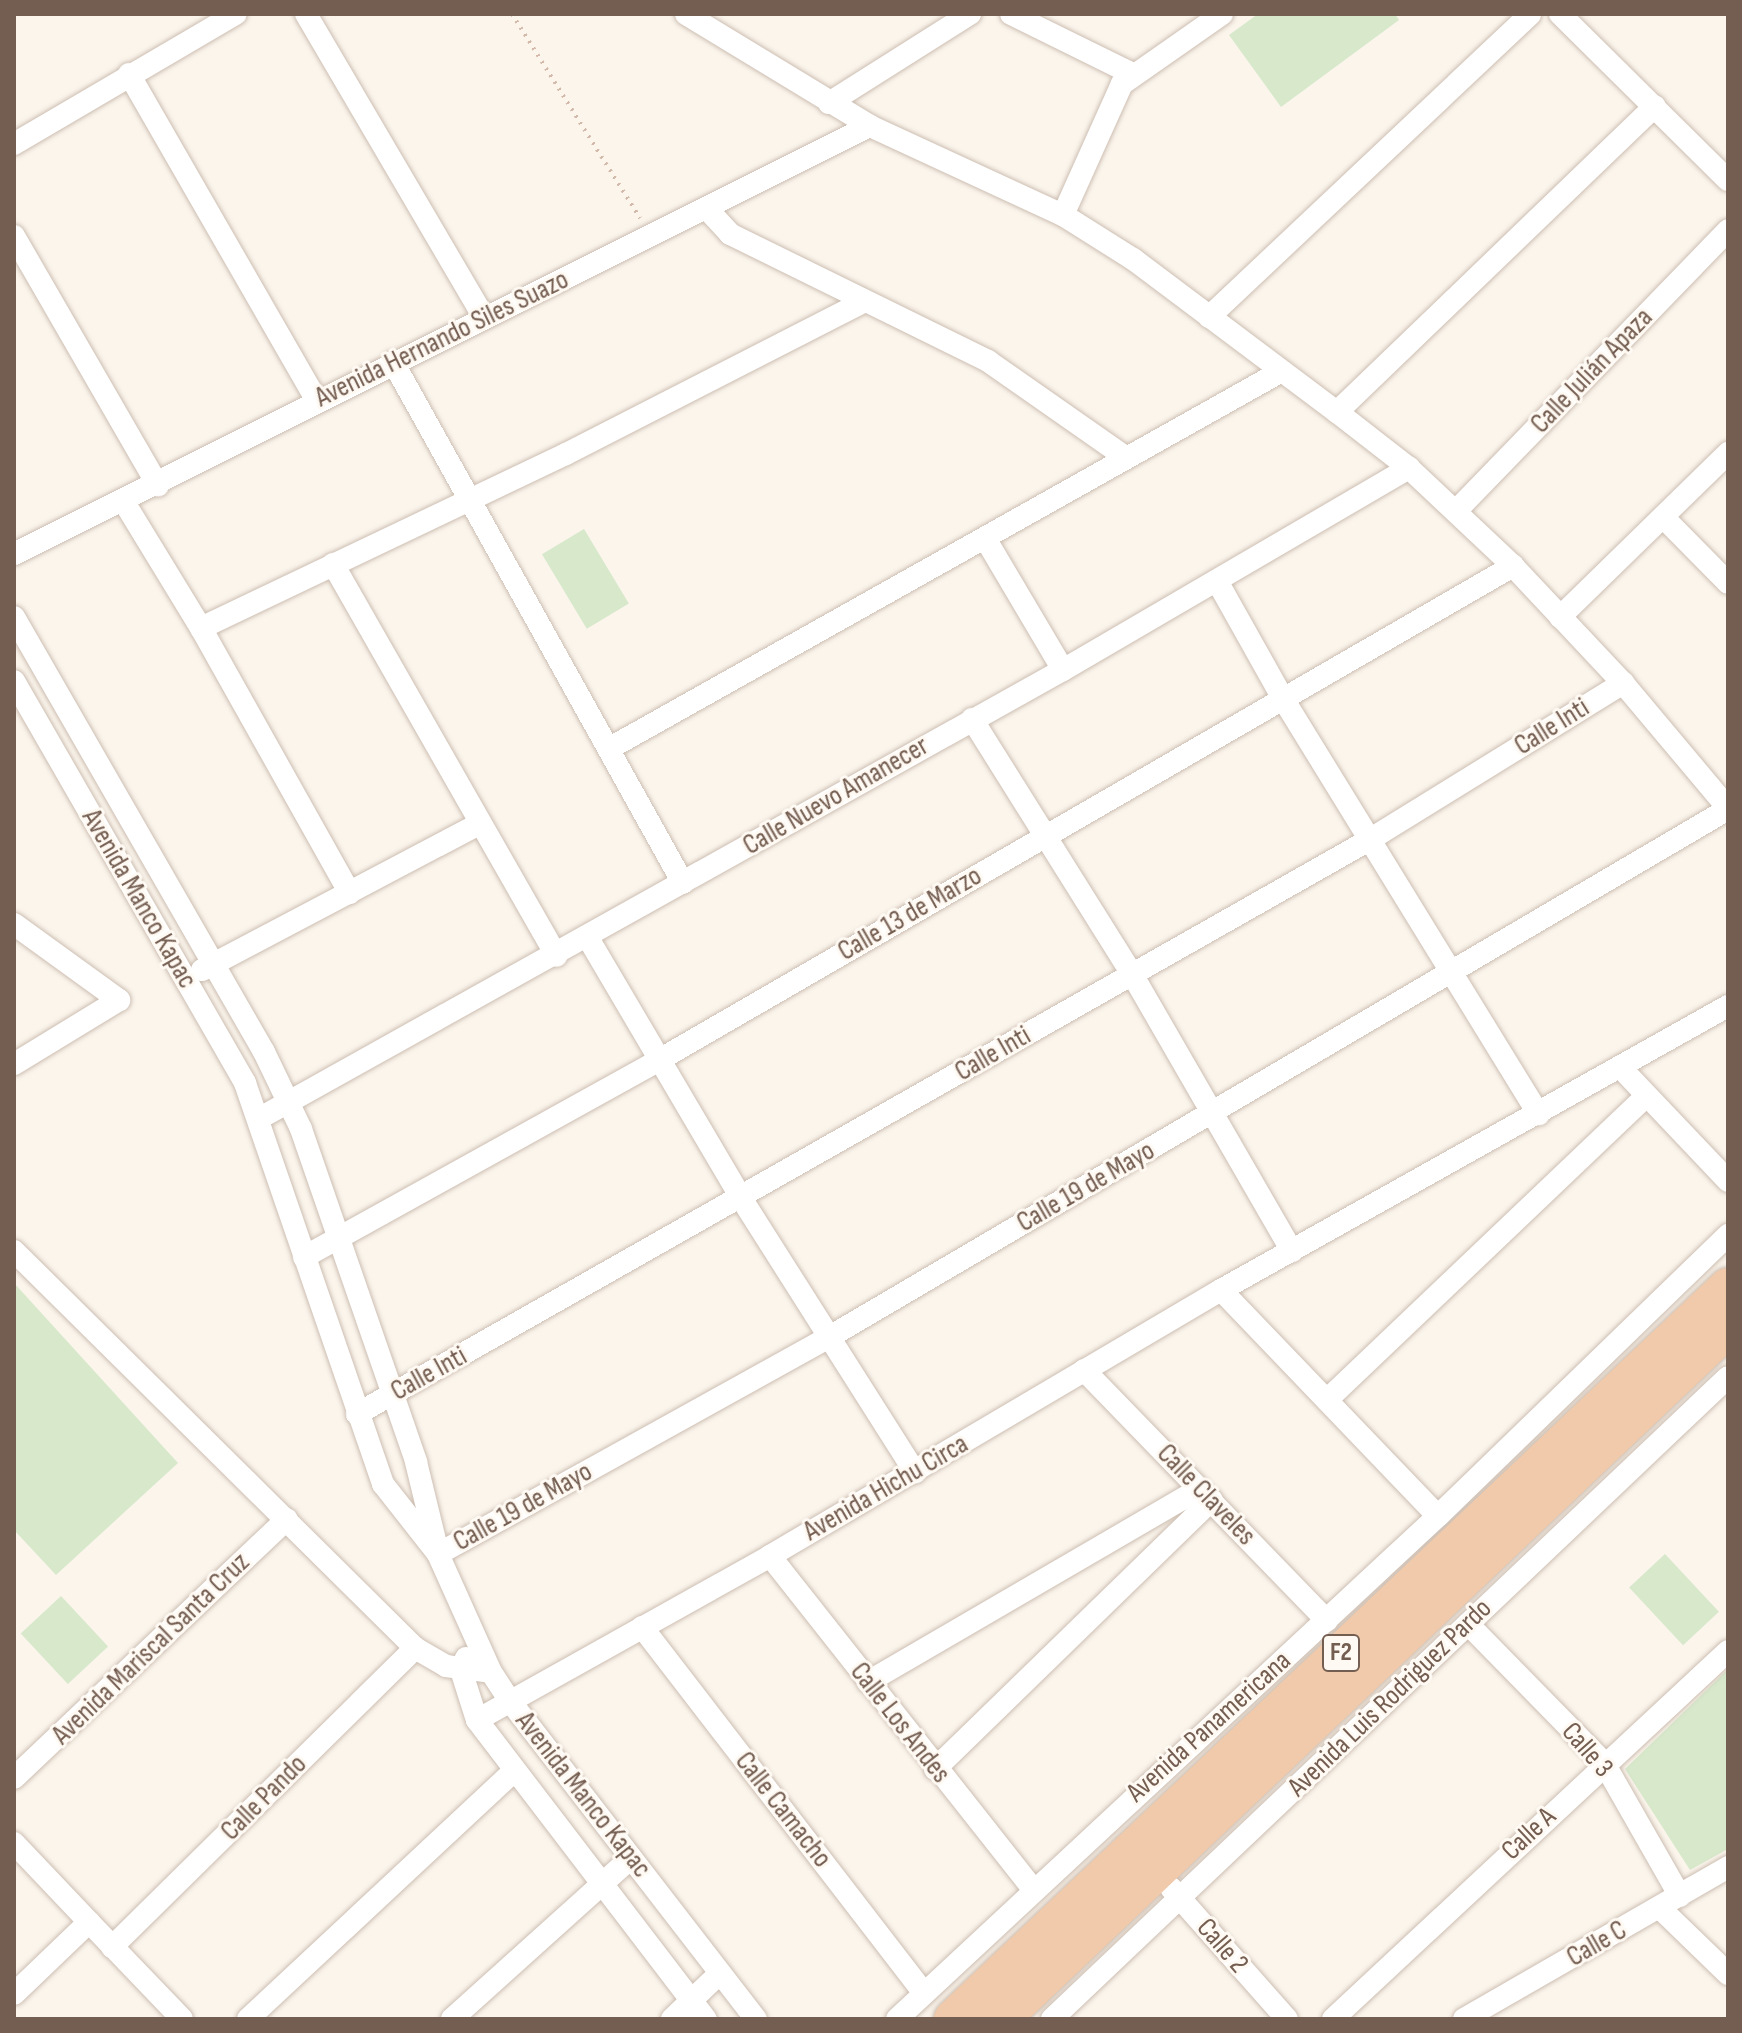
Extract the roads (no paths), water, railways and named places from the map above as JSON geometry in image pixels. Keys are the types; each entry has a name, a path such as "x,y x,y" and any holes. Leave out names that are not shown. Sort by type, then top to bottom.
{"highway":[{"name":"Avenida Panamericana","path":"953,2019 1728,1287"},
{"name":"F2","path":"1001,2019 1168,1885 1728,1328"}],"street":[{"path":"306,14 484,318"},
{"path":"686,14 870,126 1063,215 1209,317 1337,412 1409,468 1513,566 1623,683 1728,808"},
{"path":"829,103 970,14"},
{"path":"1011,14 1133,74"},
{"path":"1063,215 1113,100 1133,74 1222,14"},
{"path":"1209,317 1530,14"},
{"path":"1560,14 1728,180"},
{"path":"14,144 225,17"},
{"path":"129,74 316,399"},
{"path":"1337,412 1655,106"},
{"name":"Avenida Hernando Siles Suazo","path":"14,554 158,485 316,399 708,210 870,126"},
{"path":"708,210 730,234 861,303 988,361 1125,457"},
{"name":"Calle Julián Apaza","path":"1456,511 1728,230"},
{"path":"14,236 158,485"},
{"path":"201,628 470,496 566,454 861,303"},
{"path":"393,362 683,883"},
{"path":"610,748 1280,372"},
{"path":"1560,617 1728,453"},
{"name":"Calle Nuevo Amanecer","path":"260,1118 557,956 1063,670 1409,468"},
{"path":"124,502 201,628 350,893"},
{"path":"1664,518 1728,583"},
{"path":"985,538 1063,670"},
{"path":"333,564 477,825 557,956"},
{"name":"Calle 13 de Marzo","path":"304,1257 659,1060 1513,566"},
{"path":"1217,581 1282,697 1539,1114"},
{"path":"14,617 289,1102 393,1394 438,1554"},
{"name":"Avenida Manco Kapac","path":"14,681 23,716 185,979 260,1118 304,1257 383,1484 438,1554 491,1672 510,1701 756,2019"},
{"name":"Calle Inti","path":"357,1414 1369,840 1623,683"},
{"path":"972,719 1132,974 1292,1251"},
{"name":"Calle 19 de Mayo","path":"438,1554 831,1336 1451,975 1728,808"},
{"path":"185,979 477,825"},
{"path":"14,924 119,1000 14,1064"},
{"path":"588,938 741,1198 915,1472"},
{"name":"Avenida Hichu Circa","path":"477,1720 770,1556 1221,1290 1728,1006"},
{"path":"1620,1067 1644,1098 1728,1181"},
{"path":"1327,1400 1644,1098"},
{"name":"Avenida Panamericana","path":"897,2019 1032,1888 1327,1621 1728,1235"},
{"path":"14,1251 415,1648 461,1670 491,1672"},
{"path":"1221,1290 1438,1516"},
{"name":"Calle Claveles","path":"1084,1370 1327,1621"},
{"name":"Avenida Luis Rodriguez Pardo","path":"1052,2019 1168,1885 1468,1624 1728,1377"},
{"path":"868,1682 1206,1494"},
{"path":"935,1769 1206,1494"},
{"name":"Avenida Mariscal Santa Cruz","path":"14,1778 287,1519"},
{"name":"Calle Los Andes","path":"770,1556 935,1769 1032,1888"},
{"name":"Calle 3","path":"1468,1624 1604,1763 1670,1902 1728,1974"},
{"name":"Calle Camacho","path":"642,1627 924,1993"},
{"path":"476,1634 461,1670 477,1720 513,1772 706,2019"},
{"name":"Calle Pando","path":"112,1947 415,1648"},
{"name":"Calle A","path":"1333,2019 1604,1763 1728,1651"},
{"path":"248,2019 513,1772"},
{"path":"14,1843 182,2019"},
{"path":"452,2019 631,1858"},
{"name":"Calle C","path":"1464,2019 1728,1867"},
{"name":"Calle 2","path":"1168,1885 1287,2019"},
{"path":"14,1994 89,1922"},
{"path":"672,2019 720,1973"}]}
